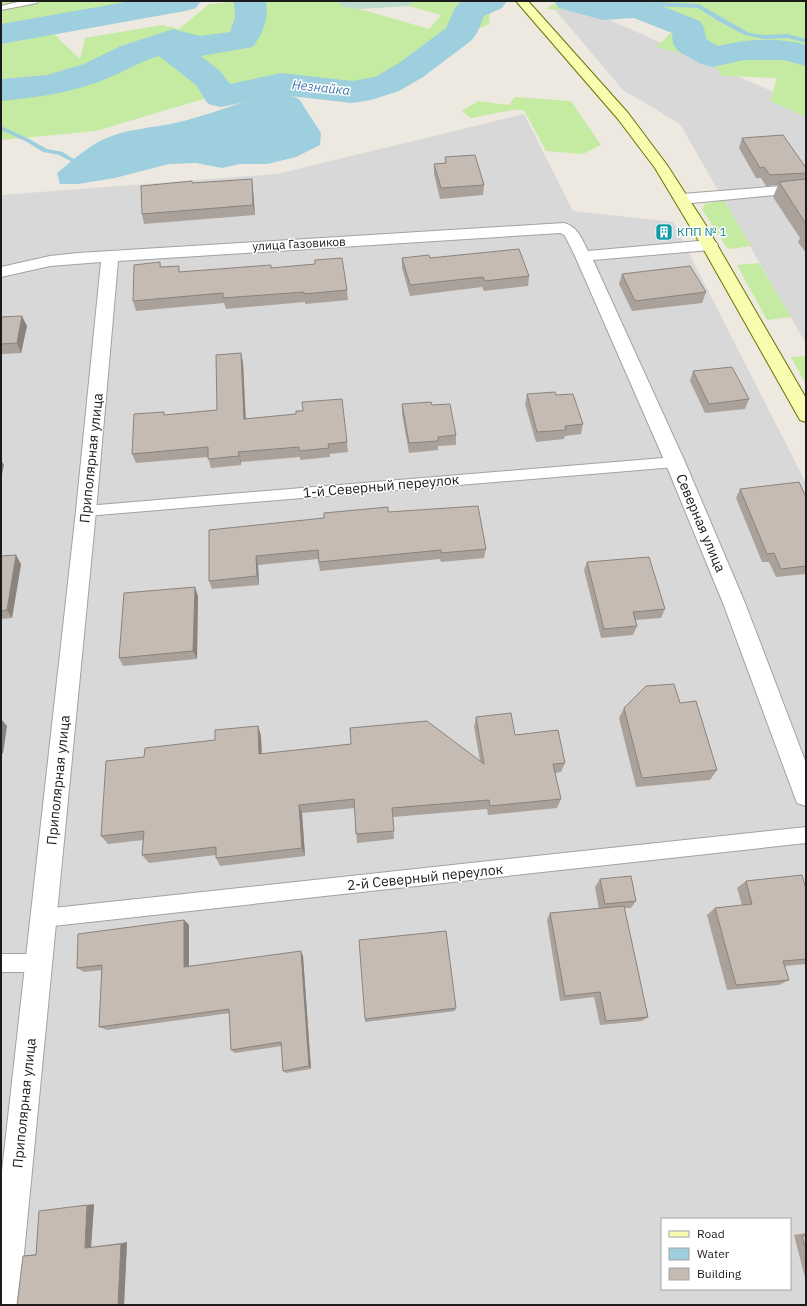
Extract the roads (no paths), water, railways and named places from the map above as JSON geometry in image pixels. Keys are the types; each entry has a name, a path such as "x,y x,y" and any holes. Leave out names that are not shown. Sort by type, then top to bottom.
{"street":[{"path":"526,6 603,92 636,132 682,199 710,245 806,415"},
{"path":"682,199 806,188"},
{"name":"улица Газовиков","path":"1,272 50,261 110,256 564,228 571,233 583,256"},
{"path":"583,256 710,245"},
{"name":"Приполярная улица","path":"3,1305 86,511 110,256"},
{"name":"Северная улица","path":"583,256 675,462 734,603 806,795"}],"lane":[{"path":"1,8 34,1"},
{"name":"1-й Северный переулок","path":"86,511 675,462"},
{"name":"2-й Северный переулок","path":"44,918 806,835"},
{"path":"1,963 39,963"}],"water":[{"path":"284,93 299,99 321,133 320,145 296,157 267,164 240,164 222,168 196,163 169,164 115,178 78,184 60,184 57,173 86,150 104,139 130,131 175,123 256,99"}],"waterway":[{"name":"Незнайка","path":"1,34 185,1"},
{"name":"Незнайка","path":"164,44 173,39 200,46 241,40 247,31 250,22 250,1"},
{"name":"Незнайка","path":"164,44 208,78 221,96 281,84 352,92 371,89 387,84 411,70 460,33 470,10 491,1"},
{"name":"Незнайка","path":"570,1 603,10 638,8 688,28 690,44 713,57 744,50 786,50 806,56"},
{"name":"Незнайка","path":"638,8 656,4 699,6 722,21 747,34 764,37 788,36 806,41"},
{"name":"Незнайка","path":"1,90 50,85 96,71 133,53 164,44"},
{"path":"1,128 29,141 45,151 61,153 72,160"}],"place":[{"name":"КПП № 1","path":"664,232"}]}
